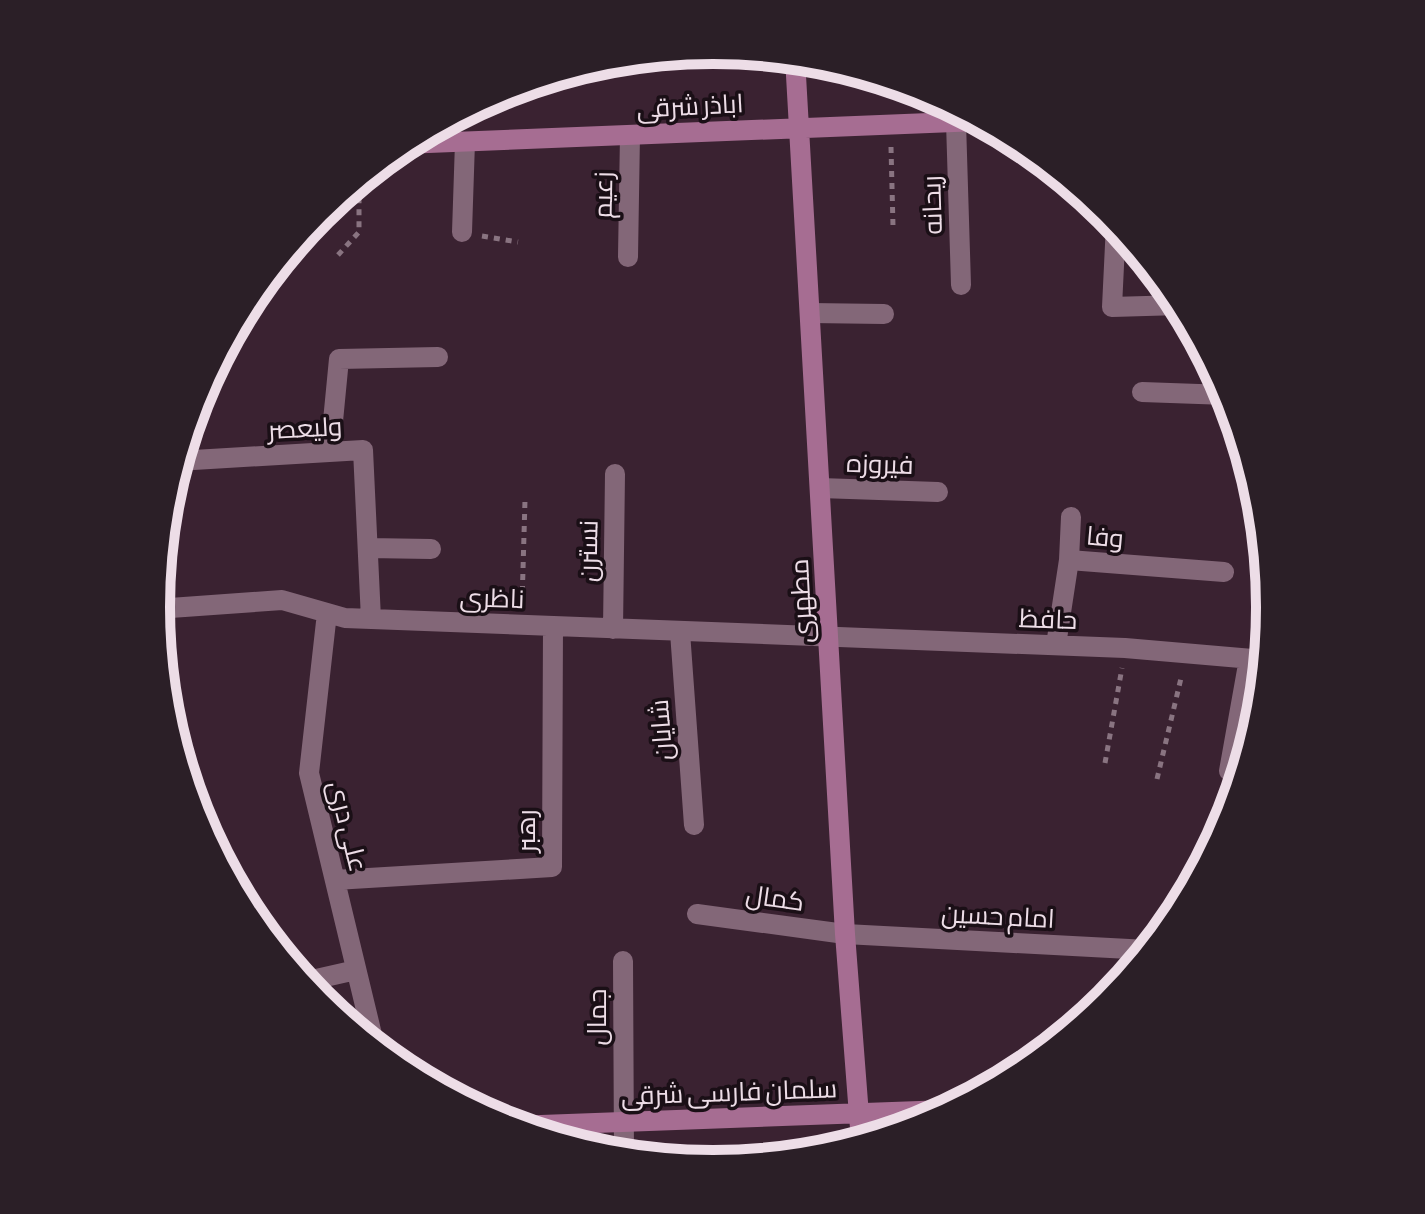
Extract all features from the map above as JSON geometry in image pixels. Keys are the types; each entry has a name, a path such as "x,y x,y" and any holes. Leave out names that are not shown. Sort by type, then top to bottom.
{"street":[{"name":"مطهری","path":"796,71 845,934 860,1129"},
{"name":"اباذر شرقی","path":"431,143 956,122"},
{"name":"ریحانه","path":"956,122 961,285"},
{"name":"زعیم","path":"628,257 630,135"},
{"path":"462,232 465,142"},
{"path":"1115,243 1112,307 1164,305"},
{"path":"810,313 884,314"},
{"path":"330,452 339,359 438,357"},
{"path":"1142,392 1212,394"},
{"name":"ولیعصر","path":"190,460 363,450 371,619"},
{"name":"نسترن","path":"613,629 615,474"},
{"name":"فیروزه","path":"820,488 938,492"},
{"path":"1069,560 1071,517"},
{"path":"368,548 431,549"},
{"name":"وفا","path":"1056,645 1069,560 1224,572"},
{"name":"ناظری","path":"170,608 282,600 345,618 829,637"},
{"name":"علی دری","path":"327,613 309,773 370,1029"},
{"name":"رهبر","path":"335,880 552,867 553,626"},
{"name":"شایان","path":"680,632 694,825"},
{"name":"حافظ","path":"829,637 1125,648 1253,660"},
{"path":"1229,771 1248,696"},
{"name":"کمال","path":"697,914 845,934"},
{"name":"امام حسین","path":"845,934 1134,949"},
{"name":"جمال","path":"623,961 624,1142"},
{"path":"317,979 356,970"},
{"name":"سلمان فارسی شرقی","path":"550,1125 913,1112"}],"path":[{"path":"890,124 893,226"},
{"path":"338,255 359,232 359,195"},
{"path":"462,232 518,242"},
{"path":"521,625 525,500"},
{"path":"1105,763 1125,648"},
{"path":"1157,779 1186,653"}]}
